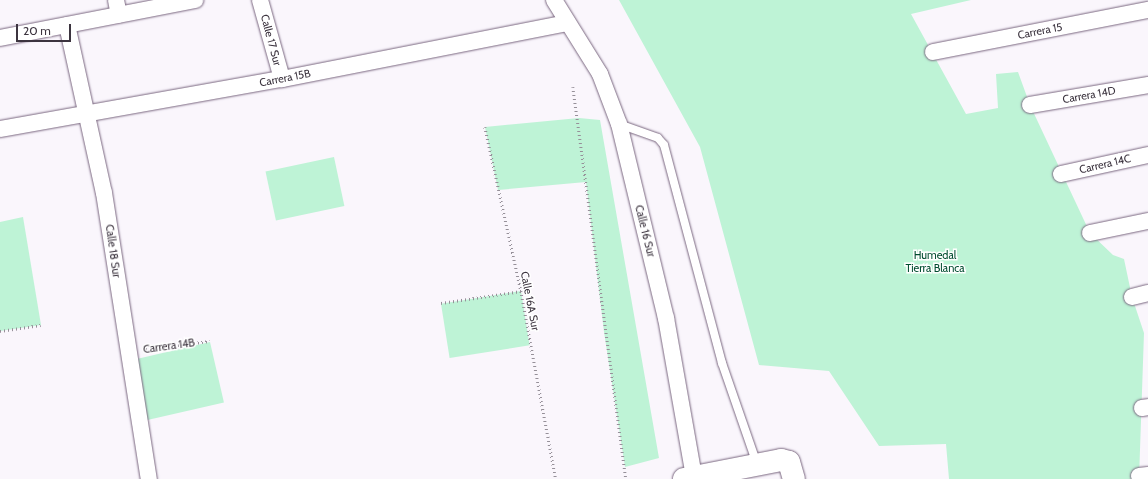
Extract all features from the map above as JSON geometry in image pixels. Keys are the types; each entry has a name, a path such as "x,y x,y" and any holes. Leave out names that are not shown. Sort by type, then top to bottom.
{"street":[{"path":"0,38 67,25 118,7 195,0"},
{"name":"Calle 17 Sur","path":"260,0 282,79"},
{"name":"Calle 16 Sur","path":"554,0 600,74 619,124 666,318 689,478"},
{"name":"Carrera 15","path":"933,52 1148,10"},
{"name":"Carrera 15B","path":"0,129 282,79 568,22"},
{"name":"Calle 18 Sur","path":"67,25 104,194 127,352 149,479"},
{"name":"Carrera 14D","path":"1030,105 1148,84"},
{"name":"Carrera 14C","path":"1061,174 1148,155"},
{"path":"1090,233 1148,221"},
{"path":"1132,297 1148,293"},
{"path":"689,478 781,460 792,470"}],"lane":[{"path":"619,124 658,138 664,145 722,364 757,464"}],"path":[{"path":"573,87 626,479"},
{"name":"Calle 16A Sur","path":"485,127 521,291 556,479"},
{"path":"441,303 521,291"},
{"path":"0,331 41,325"},
{"name":"Carrera 14B","path":"127,352 210,341"}],"green space":[{"name":"Humedal Tierra Blanca","path":"619,0 971,0 911,14 966,114 998,108 996,74 1018,72 1030,105 1090,233 1113,255 1124,259 1132,297 1144,333 1139,479 949,479 946,444 879,446 829,371 759,365 700,147"},
{"path":"579,118 600,120 659,458 625,467 604,332 586,182 498,190 485,127"},
{"path":"334,157 344,206 276,220 266,172"},
{"path":"23,217 41,325 0,331 0,222"},
{"path":"521,291 530,345 450,358 441,304"},
{"path":"210,342 224,402 143,421 129,361"}]}
